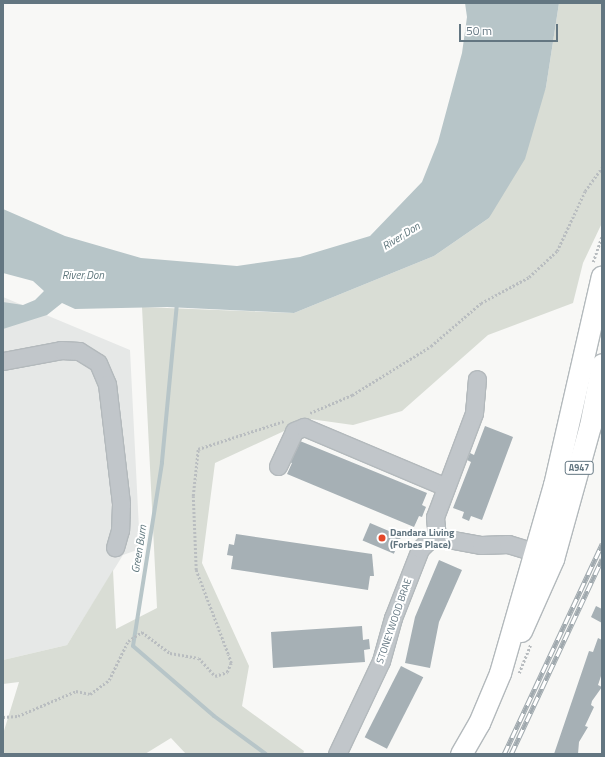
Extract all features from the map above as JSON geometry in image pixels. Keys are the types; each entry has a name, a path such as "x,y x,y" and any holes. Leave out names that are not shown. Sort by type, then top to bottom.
{"main road":[{"name":"A947","path":"544,554 554,485 602,276"},
{"name":"A947","path":"461,754 479,723 500,673 544,554 590,426 602,364"}],"street":[{"path":"3,361 61,350 79,351 98,363 106,384 121,504 120,530 115,547"},
{"path":"477,379 474,413 435,517 437,537 481,545 508,544 544,554"},
{"path":"278,466 294,431 304,427 446,487"},
{"name":"STONEYWOOD BRAE","path":"337,754 381,661 393,618 420,549 437,537"}],"path":[{"path":"308,414 352,395 431,346 481,303 529,277 557,251 586,191 602,168"},
{"path":"3,717 18,716 76,691 90,694 109,680 128,641 142,632 170,653 199,658 215,676 227,672 231,663 196,570 193,496 198,449 288,420"}],"shaded area":[{"path":"559,3 602,3 602,223 583,263 573,303 488,335 402,411 353,425 310,419 215,463 202,563 249,666 242,706 304,751 303,754 186,754 171,738 145,754 3,754 3,734 19,682 3,684 3,660 67,645 113,570 116,629 157,608 142,307 294,313 434,256 489,218 546,87"},
{"path":"3,297 130,350 140,549 123,555 67,645 3,660"}],"water":[{"name":"River Don","path":"465,3 559,3 546,87 525,159 489,218 434,256 294,313 167,307 75,309 62,303 47,315 3,329 3,302 23,305 35,300 44,291 33,281 3,273 3,209 65,236 141,258 237,266 300,257 370,236 422,182 438,142 462,53 467,17"}],"building":[{"path":"485,426 513,437 482,520 471,516 469,521 462,518 464,512 453,508 471,462 467,460 470,453 474,455"},
{"path":"300,441 427,493 422,505 426,507 422,517 419,516 414,527 287,474 292,463 286,461 290,451 295,453"},
{"name":"Dandara Living (Forbes Place)","path":"370,523 401,536 394,554 363,540"},
{"path":"236,534 372,554 374,576 370,576 368,590 231,569 233,556 227,555 229,544 234,545"},
{"path":"439,560 462,570 439,622 430,668 405,663 415,617"},
{"path":"596,606 602,609 602,623 591,617"},
{"path":"362,626 363,640 369,639 370,649 364,650 365,662 273,668 271,632"},
{"path":"598,638 602,640 602,673 598,685 602,687 592,701 591,705 594,707 585,726 588,727 579,742 578,754 554,754 589,651 593,652"},
{"path":"401,666 423,677 387,749 365,737"}],"waterway":[{"name":"Green Burn","path":"177,303 162,463 133,646 214,716 266,754"}],"railway":[{"path":"504,754 602,544"},
{"path":"511,754 602,559"}],"place":[{"name":"Dandara Living (Forbes Place)","path":"382,538"}]}
